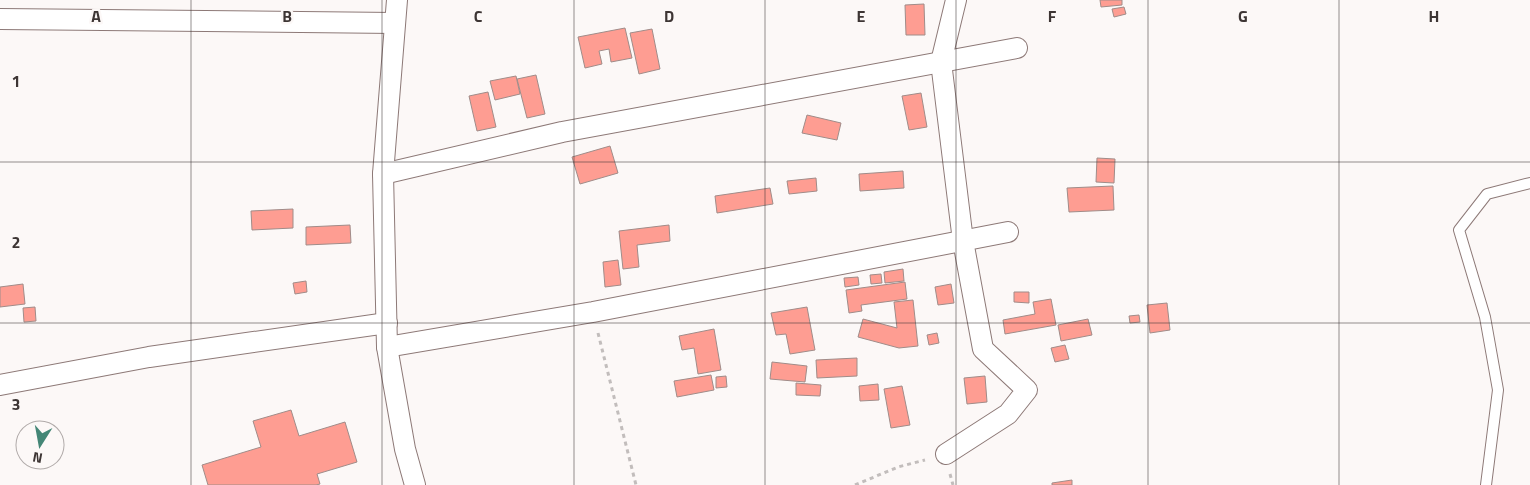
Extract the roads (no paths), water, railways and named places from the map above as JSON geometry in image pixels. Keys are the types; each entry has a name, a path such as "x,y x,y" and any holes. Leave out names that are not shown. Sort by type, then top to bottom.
{"street":[{"path":"397,0 383,174 387,347 405,449 415,485"},
{"path":"946,454 1008,414 1028,390 983,349 963,241 941,62 956,0"},
{"path":"0,19 395,23"},
{"path":"383,174 562,132 1017,48"},
{"path":"387,347 593,312 1008,232"},
{"path":"0,385 148,357 387,323"}],"lane":[{"path":"1486,485 1498,390 1485,317 1459,230 1487,194 1530,183"}]}
